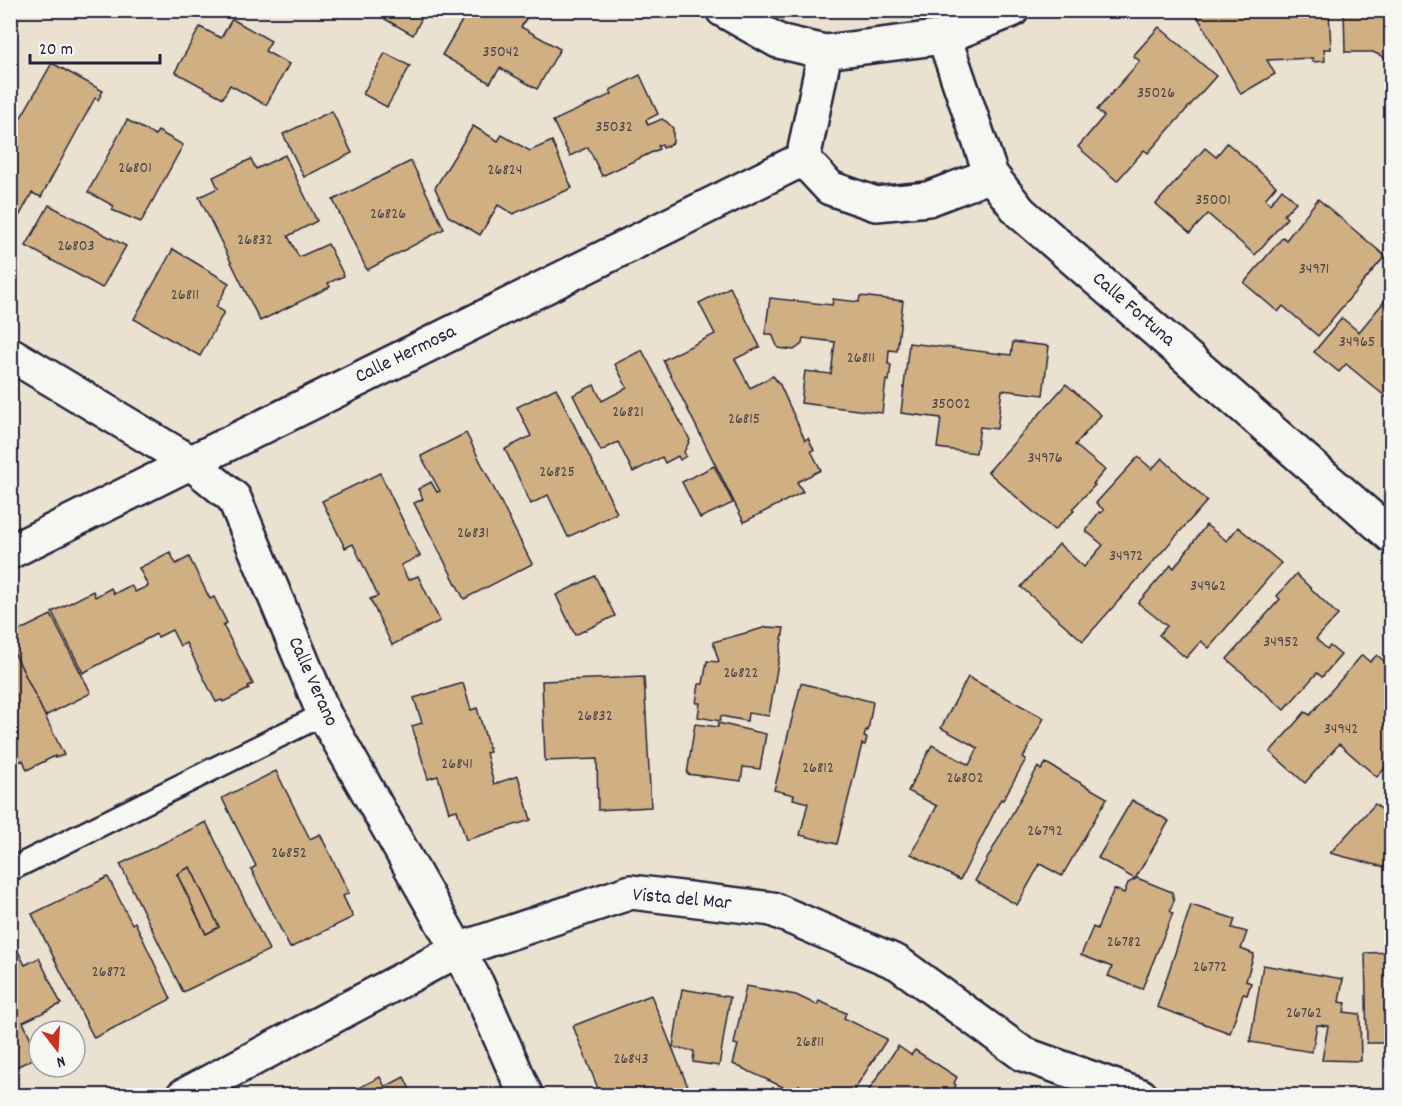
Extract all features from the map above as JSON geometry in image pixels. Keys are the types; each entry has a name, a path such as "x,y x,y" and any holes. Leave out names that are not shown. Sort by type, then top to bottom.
{"street":[{"path":"723,10 778,41 825,52 944,37 1012,10"},
{"name":"Calle Fortuna","path":"944,37 991,175 1020,212 1392,536"},
{"path":"825,52 803,159 830,188 876,204 928,199 991,175"},
{"name":"Calle Hermosa","path":"10,552 803,159"},
{"name":"Calle Verano","path":"10,354 189,462 234,498 324,714 477,984 526,1095"},
{"name":"Vista del Mar","path":"183,1095 458,950 631,892 772,909 898,963 1023,1054 1141,1095"}],"lane":[{"path":"10,870 324,714"}],"building":[{"path":"369,10 426,10 413,35"},
{"path":"465,10 516,10 527,17 521,27 560,49 537,89 500,68 490,83 442,55 467,12"},
{"path":"1198,10 1329,10 1331,49 1324,49 1325,61 1313,62 1313,58 1267,60 1275,74 1241,94 1195,12"},
{"path":"1344,10 1392,10 1392,61 1373,52 1345,52"},
{"path":"232,19 271,41 265,51 289,64 266,105 230,85 223,98 175,72 200,27 221,38"},
{"path":"1159,27 1216,76 1148,153 1144,150 1117,181 1078,147 1104,116 1097,110 1140,61 1133,56"},
{"path":"385,53 410,66 387,107 363,94"},
{"path":"52,63 103,91 98,100 95,98 41,197 32,193 10,233 10,137"},
{"path":"640,75 658,114 646,120 648,125 662,119 667,122 673,128 673,143 663,148 662,144 658,146 659,149 602,176 588,147 570,156 553,121 612,94 610,90"},
{"path":"332,111 352,153 304,177 283,134"},
{"path":"127,120 155,135 158,131 183,145 141,222 112,210 114,206 88,192"},
{"path":"473,126 498,141 502,135 530,151 552,141 572,188 513,214 498,205 480,235 448,216 435,188"},
{"path":"1227,143 1276,186 1265,199 1270,204 1282,189 1296,202 1284,215 1287,218 1255,255 1208,214 1190,233 1156,204 1205,148 1216,157"},
{"path":"285,155 317,221 288,236 299,257 328,244 344,276 328,283 330,287 260,321 199,197 218,188 213,177 251,159 256,169"},
{"path":"411,161 444,229 367,270 333,200"},
{"path":"1318,199 1385,256 1318,336 1283,306 1278,312 1244,283 1283,237 1286,240"},
{"path":"49,205 126,246 102,288 26,246"},
{"path":"173,249 229,283 216,307 224,312 200,356 134,319"},
{"path":"730,287 760,347 735,359 750,388 773,376 780,385 805,440 808,438 814,450 811,451 821,470 797,482 803,492 744,522 663,360 715,334 699,303"},
{"path":"860,296 903,301 897,351 889,350 888,364 891,365 889,381 886,380 882,413 801,403 805,371 831,374 835,342 803,338 802,344 794,350 778,348 772,334 765,334 770,298 832,305 833,299 859,302"},
{"path":"1387,298 1392,302 1392,402 1346,364 1339,372 1314,352 1342,318 1359,332"},
{"path":"1013,342 1049,346 1043,395 1002,390 997,429 980,427 976,453 937,448 941,418 901,413 909,343 1011,355"},
{"path":"642,350 690,440 684,452 686,456 680,460 678,456 665,463 662,457 633,472 618,442 601,451 573,395 594,385 602,401 627,388 615,364"},
{"path":"1066,384 1101,415 1075,445 1105,470 1093,484 1095,485 1072,509 1074,511 1054,530 988,472"},
{"path":"556,388 617,513 568,537 548,495 531,504 505,449 531,436 517,407"},
{"path":"466,433 532,564 464,599 414,503 423,499 418,489 431,482 437,492 440,491 421,456"},
{"path":"1138,457 1152,469 1162,458 1207,501 1083,641 1021,587 1059,544 1084,567 1103,545 1086,531 1099,512 1104,510 1096,503"},
{"path":"714,466 733,503 700,518 682,482"},
{"path":"380,473 420,556 401,565 408,580 418,576 440,621 392,645 370,599 378,596 353,544 345,548 322,501"},
{"path":"1206,525 1227,541 1238,527 1281,563 1209,648 1201,641 1186,658 1159,635 1167,626 1138,603 1171,565 1174,568"},
{"path":"170,552 176,564 189,557 210,599 214,597 227,623 223,625 253,684 248,686 249,689 223,702 222,700 216,702 186,643 180,646 172,630 158,637 156,634 83,673 52,612 93,591 95,597 111,588 114,594 131,585 135,592 148,586 139,568"},
{"path":"1296,574 1338,615 1316,639 1327,649 1330,646 1341,655 1322,677 1317,673 1284,710 1227,659 1280,599 1277,596"},
{"path":"595,576 615,616 575,635 556,595"},
{"path":"51,615 91,693 45,716 10,644 10,635"},
{"path":"767,627 784,628 769,716 748,713 747,721 721,716 720,721 698,717 700,703 696,703 699,684 703,684 707,661 719,662 713,642"},
{"path":"10,644 64,755 55,758 55,756 27,770 23,760 16,763 10,752"},
{"path":"1362,655 1370,662 1377,655 1392,668 1392,760 1377,777 1339,744 1305,783 1270,752 1305,712 1310,715"},
{"path":"644,677 651,807 598,810 597,759 545,761 542,681"},
{"path":"968,677 1044,718 1023,758 1026,759 1003,800 1001,799 960,880 911,854 937,806 908,791 932,745 969,765 978,748 941,728"},
{"path":"463,683 471,710 477,708 490,752 486,753 494,784 518,776 531,820 466,840 457,810 449,812 438,776 428,779 412,726 422,723 414,698"},
{"path":"801,683 873,702 868,731 866,730 864,737 867,738 865,745 862,744 837,844 800,835 808,803 793,799 794,795 774,790"},
{"path":"718,723 766,734 760,769 743,767 741,781 687,774 695,724 718,727"},
{"path":"1046,763 1107,798 1062,876 1040,864 1017,905 975,881 1038,767 1041,770"},
{"path":"276,771 310,839 320,834 349,893 343,896 353,917 290,948 251,869 256,866 222,798"},
{"path":"1132,800 1169,821 1135,879 1098,858"},
{"path":"1375,804 1392,818 1392,858 1384,867 1330,853"},
{"path":"206,822 269,950 183,992 120,864","holes":["190,867 219,927 206,934 177,874"]},
{"path":"190,867 219,927 206,934 177,874"},
{"path":"108,877 132,924 135,922 171,999 94,1038 87,1019 84,1019 32,914"},
{"path":"1137,878 1172,892 1174,900 1170,911 1173,913 1142,989 1108,976 1112,967 1081,955 1093,927 1097,929 1114,889 1124,893 1128,883"},
{"path":"1191,905 1235,919 1232,928 1247,932 1241,949 1254,954 1246,981 1251,983 1247,995 1243,994 1230,1033 1157,1007"},
{"path":"13,941 25,965 39,958 61,1004 23,1022 27,1030 27,1062 10,1070 10,942"},
{"path":"1392,952 1392,1046 1391,1043 1367,1043 1365,953"},
{"path":"1263,965 1343,979 1339,1002 1346,1003 1344,1012 1360,1014 1361,1061 1322,1060 1328,1026 1317,1025 1312,1052 1250,1042"},
{"path":"746,986 796,995 817,1005 819,1001 846,1013 844,1018 887,1039 850,1096 815,1096 799,1085 796,1093 733,1064 738,1045 734,1044"},
{"path":"682,989 730,997 719,1066 693,1062 694,1051 673,1047"},
{"path":"651,995 690,1092 681,1096 601,1096 573,1026"},
{"path":"898,1046 911,1055 915,1050 957,1077 954,1083 956,1085 949,1096 865,1096"},
{"path":"380,1077 385,1087 404,1077 413,1096 343,1096"}]}
